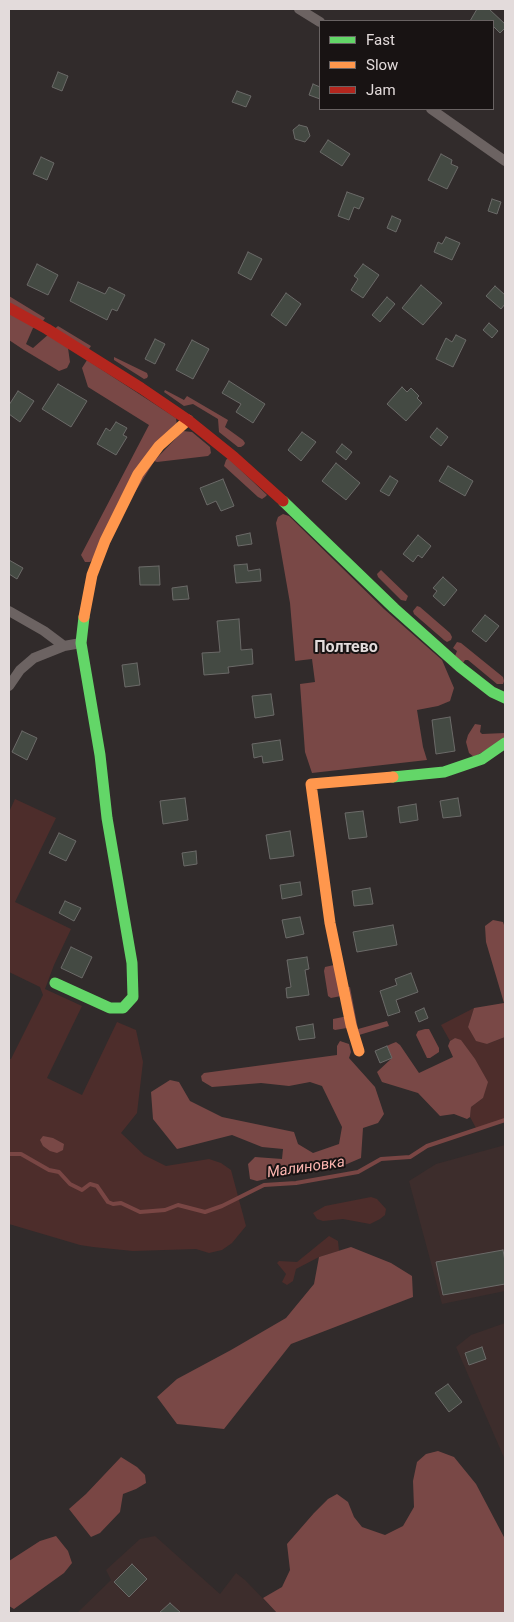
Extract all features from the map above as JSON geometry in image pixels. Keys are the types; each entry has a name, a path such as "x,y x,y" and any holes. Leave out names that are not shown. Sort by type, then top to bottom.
{"street":[{"path":"299,9 319,21"},
{"path":"432,110 505,161"},
{"path":"9,308 47,329 188,420 234,457 394,608 460,667 492,692 505,698"},
{"path":"54,983 110,1008 124,1008 133,996 132,963 107,818 100,755 81,643 85,608 92,574 105,541 138,474 159,446 188,420"},
{"path":"9,611 44,631 64,646"},
{"path":"9,686 20,670 34,658 64,646 81,643"},
{"path":"359,1051 351,1025 330,923 311,784 444,772 482,759 505,743"}],"shaded area":[{"path":"9,296 45,318 41,324 33,328 26,344 33,348 58,326 91,346 89,349 68,348 70,362 67,368 59,371 24,350 9,340"},
{"path":"114,357 147,373 147,378 144,379 114,360"},
{"path":"87,360 176,418 177,425 90,562 85,562 81,555 149,425 88,387 82,368"},
{"path":"165,390 184,400 187,396 228,420 225,427 243,440 244,445 238,447 219,432 218,419 193,404 184,406 164,392"},
{"path":"183,431 192,432 210,447 211,453 208,456 154,461"},
{"path":"228,458 267,495 265,497 262,499 258,497 224,466"},
{"path":"283,514 289,516 384,609 442,660 454,688 450,701 438,706 417,710 427,760 312,773 305,752 300,684 315,682 312,659 295,661 290,603 276,523 278,517"},
{"path":"381,570 408,596 406,601 401,600 378,577 377,574"},
{"path":"417,606 450,633 451,640 447,642 444,640 414,614 413,611"},
{"path":"457,642 461,643 503,677 503,684 497,684 468,660 465,660 463,663 455,656 457,651 453,648"},
{"path":"475,724 481,725 480,732 482,734 505,733 505,739 474,757 469,753 466,742"},
{"path":"15,799 56,818 15,902 71,929 45,989 82,1006 47,1078 82,1095 117,1022 136,1030 143,1062 137,1113 121,1133 144,1155 166,1166 209,1159 221,1163 231,1170 246,1226 232,1243 222,1250 209,1253 196,1249 133,1251 93,1247 80,1245 9,1224 9,1059 11,1059 43,995 40,987 9,972 9,812"},
{"path":"493,920 503,922 505,928 505,1037 487,1044 476,1041 468,1027 474,1008 504,1003 486,942 485,926"},
{"path":"334,965 338,969 342,988 350,987 358,1029 387,1021 389,1026 359,1035 353,1027 333,1029 333,1019 348,1016 351,1013 346,995 331,998 328,996 324,971 325,967"},
{"path":"474,1008 468,1027 487,1044 505,1037 505,1119 476,1128 470,1117 471,1107 483,1098 455,1038 450,1041 441,1025"},
{"path":"429,1029 439,1048 439,1052 430,1058 427,1058 416,1035 418,1031"},
{"path":"455,1038 461,1040 475,1059 488,1082 483,1098 471,1107 470,1117 467,1119 454,1114 440,1116 418,1093 382,1082 377,1072 392,1058 387,1046 396,1042 400,1045 419,1073 453,1057 448,1046 450,1041"},
{"path":"340,1041 349,1044 351,1052 349,1058 375,1087 384,1114 378,1123 363,1128 361,1158 340,1167 288,1174 257,1181 250,1179 248,1164 255,1157 282,1159 283,1149 262,1147 232,1135 177,1149 153,1119 151,1092 170,1080 179,1082 190,1101 222,1117 294,1132 298,1144 313,1153 339,1144 342,1127 322,1086 310,1082 289,1086 261,1083 212,1087 202,1081 201,1076 204,1073 337,1055 337,1046"},
{"path":"43,1136 53,1138 64,1144 63,1150 57,1153 50,1151 43,1146 40,1140"},
{"path":"505,1145 505,1291 442,1304 409,1181 436,1164"},
{"path":"371,1197 377,1199 386,1209 385,1215 370,1224 343,1219 323,1221 317,1219 313,1213 325,1206"},
{"path":"329,1236 338,1241 339,1251 319,1257 296,1269 293,1281 287,1285 282,1282 286,1274 277,1263 279,1261 297,1262"},
{"path":"351,1247 391,1263 412,1276 413,1297 291,1344 224,1429 177,1424 157,1397 177,1379 286,1318 314,1284 319,1257"},
{"path":"505,1323 505,1460 456,1347 471,1335"},
{"path":"438,1451 454,1457 476,1484 505,1539 505,1613 277,1613 263,1598 282,1587 290,1570 287,1544 328,1499 337,1494 348,1502 354,1517 362,1527 385,1535 403,1526 414,1507 413,1481 417,1462 426,1454"},
{"path":"121,1457 137,1467 145,1475 146,1483 123,1494 120,1512 100,1533 91,1537 69,1509"},
{"path":"56,1536 68,1551 72,1563 64,1573 14,1609 9,1606 9,1561 40,1541"},
{"path":"155,1536 220,1594 236,1573 277,1613 77,1613 111,1580 106,1570 140,1539"}],"building":[{"path":"477,9 489,9 505,24 505,28 500,33 494,27 494,20 471,20"},
{"path":"58,72 68,76 62,91 52,87"},
{"path":"313,84 319,87 319,99 309,95"},
{"path":"237,91 251,96 246,107 232,102"},
{"path":"299,125 307,127 310,136 305,142 295,139 293,130"},
{"path":"328,140 350,154 342,166 320,152"},
{"path":"441,154 452,160 451,164 458,167 447,189 428,180"},
{"path":"41,157 54,163 47,180 33,174"},
{"path":"347,192 364,198 359,209 354,207 349,220 338,216"},
{"path":"492,199 501,202 497,214 488,211"},
{"path":"392,216 401,220 396,232 387,228"},
{"path":"446,237 460,243 452,260 434,252 438,242 442,244"},
{"path":"248,252 262,259 251,280 238,273"},
{"path":"37,264 58,275 48,295 27,285"},
{"path":"363,264 379,275 363,298 351,290 358,279 354,276"},
{"path":"78,282 105,294 109,287 125,295 117,311 112,309 107,320 70,301"},
{"path":"421,285 442,303 423,325 402,308"},
{"path":"495,286 505,295 505,304 501,309 486,296"},
{"path":"286,293 301,304 286,326 271,315"},
{"path":"387,297 395,304 380,322 372,315"},
{"path":"489,323 498,331 492,338 483,330"},
{"path":"456,335 466,340 453,367 436,359 446,338 452,342"},
{"path":"155,339 165,344 155,364 145,359"},
{"path":"192,340 209,349 193,379 176,370"},
{"path":"229,381 265,404 253,423 236,412 241,404 222,393"},
{"path":"58,384 87,401 71,427 42,409"},
{"path":"402,387 407,392 411,388 419,396 417,398 422,403 406,421 387,404"},
{"path":"18,391 34,401 20,422 9,414 9,405"},
{"path":"116,422 127,428 123,435 127,437 116,455 97,444 106,428 110,431"},
{"path":"437,428 448,437 441,446 430,437"},
{"path":"302,432 316,442 301,461 288,450"},
{"path":"342,444 352,452 346,460 336,452"},
{"path":"336,463 360,483 346,500 322,481"},
{"path":"448,466 473,481 465,496 439,481"},
{"path":"390,476 398,481 389,496 380,491"},
{"path":"223,479 234,506 221,511 216,501 207,505 200,488"},
{"path":"250,533 252,544 238,546 236,536"},
{"path":"418,535 431,546 422,558 418,555 413,562 403,554"},
{"path":"9,560 23,568 17,579 9,574"},
{"path":"247,564 248,571 260,569 261,581 236,583 234,565"},
{"path":"159,566 160,585 140,585 139,567"},
{"path":"443,577 457,590 444,606 433,596 437,591 433,588"},
{"path":"187,586 189,599 173,600 172,588"},
{"path":"485,615 499,626 486,642 472,631"},
{"path":"239,619 241,650 252,649 253,664 228,667 229,673 204,675 202,653 220,652 217,621"},
{"path":"137,663 140,685 125,687 122,665"},
{"path":"271,694 274,715 255,718 252,696"},
{"path":"450,717 455,751 436,754 432,720"},
{"path":"22,731 37,738 27,760 12,752"},
{"path":"280,740 283,760 263,763 262,756 254,758 252,744"},
{"path":"185,798 188,820 163,824 160,801"},
{"path":"458,798 461,816 443,818 440,801"},
{"path":"416,804 418,820 400,823 398,807"},
{"path":"363,811 367,837 349,839 345,813"},
{"path":"290,831 294,856 270,859 266,835"},
{"path":"59,833 76,841 66,861 49,853"},
{"path":"196,851 197,864 184,866 182,853"},
{"path":"300,882 302,895 282,899 280,885"},
{"path":"370,888 373,904 354,906 352,891"},
{"path":"65,901 81,908 74,921 59,913"},
{"path":"300,917 304,934 286,938 282,920"},
{"path":"393,925 397,945 357,952 353,932"},
{"path":"71,947 92,957 82,978 61,968"},
{"path":"307,957 309,969 305,970 309,995 287,998 286,988 291,987 287,960"},
{"path":"411,973 418,992 396,1000 400,1012 388,1016 380,991 397,985 395,979"},
{"path":"424,1008 428,1018 419,1022 415,1012"},
{"path":"313,1024 315,1038 299,1040 296,1027"},
{"path":"387,1046 392,1058 380,1063 375,1051"},
{"path":"503,1250 505,1284 443,1295 436,1262"},
{"path":"482,1347 486,1359 469,1365 465,1353"},
{"path":"448,1384 462,1402 449,1412 435,1393"},
{"path":"132,1564 147,1579 129,1597 114,1582"},
{"path":"170,1603 181,1613 159,1613"}],"waterway":[{"name":"Малиновка","path":"9,1154 21,1154 49,1170 59,1172 70,1184 82,1190 90,1184 97,1186 108,1202 113,1204 121,1203 140,1212 165,1210 178,1205 205,1212 222,1206 264,1185 296,1183 358,1172 381,1159 410,1157 427,1146 505,1120"}],"traffic: fast":[{"path":"283,501 394,608 460,667 492,692 505,698"},
{"path":"55,983 110,1008 123,1008 133,997 132,963 107,818 100,755 81,643 84,617"},
{"path":"393,777 444,772 482,759 505,743"}],"traffic: slow":[{"path":"84,617 92,575 105,541 138,474 159,446 188,420"},
{"path":"359,1051 351,1025 330,923 311,784 393,777"}],"traffic: jam":[{"path":"9,308 47,329 188,420 234,457 283,501"}],"district":[{"name":"Полтево","path":"346,648"}]}
